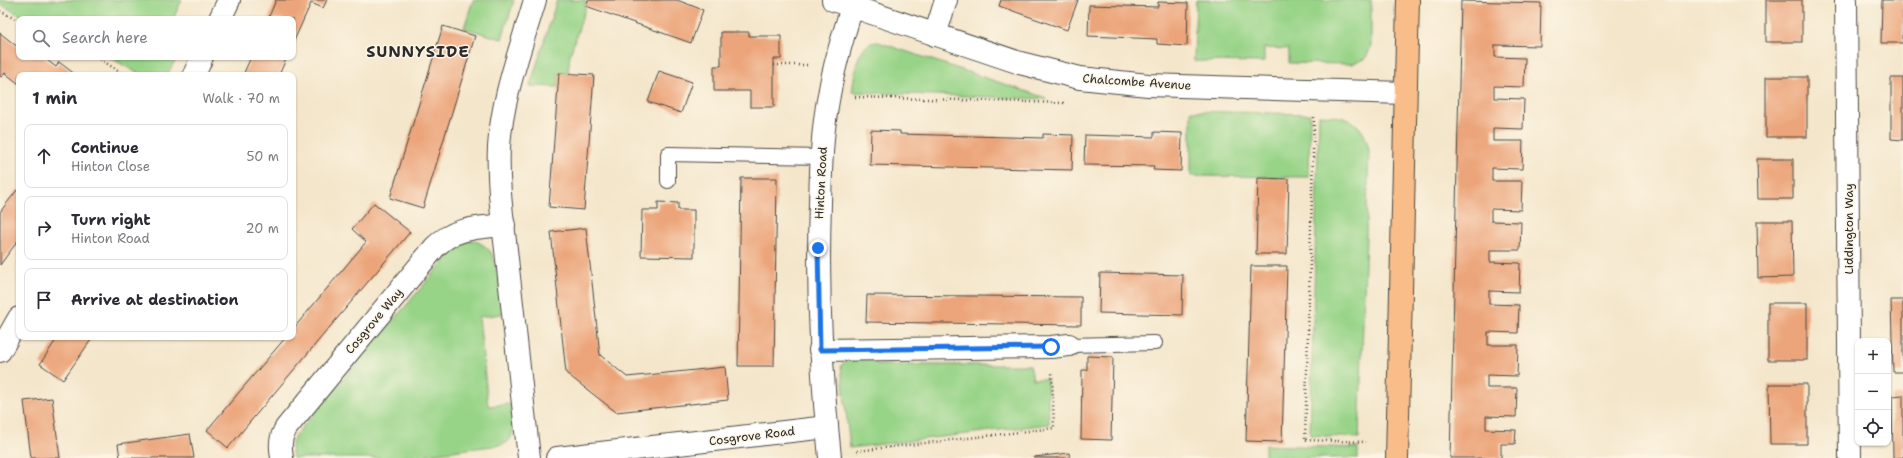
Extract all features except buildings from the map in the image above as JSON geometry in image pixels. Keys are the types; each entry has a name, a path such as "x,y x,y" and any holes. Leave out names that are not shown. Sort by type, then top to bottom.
{"highway":[{"path":"1397,458 1408,0"}],"street":[{"path":"221,16 229,0"},
{"path":"529,458 500,184 499,147 510,82 535,0"},
{"path":"935,35 946,0"},
{"name":"Liddington Way","path":"1846,0 1850,458"},
{"name":"Chalcombe Avenue","path":"843,3 1020,63 1080,78 1156,85 1406,93"},
{"name":"Hinton Road","path":"830,456 820,350 818,248 822,157 829,96 835,65 843,3"},
{"path":"195,72 201,60"},
{"name":"Cosgrove Way","path":"282,458 280,447 281,436 286,428 445,237 457,232 504,225"},
{"path":"0,351 16,323"},
{"path":"820,350 1060,346"},
{"name":"Cosgrove Road","path":"557,458 827,427"}],"lane":[{"path":"668,181 668,154 822,157"},
{"path":"1060,346 1155,343"}],"path":[{"path":"0,11 16,19"},
{"path":"102,60 120,72"},
{"path":"774,65 835,65"},
{"path":"829,96 1069,104"},
{"path":"1315,109 1305,440 1366,442"},
{"path":"830,456 1054,428 1060,346"}],"green space":[{"path":"0,0 182,0 174,16 22,16 0,4"},
{"path":"473,0 514,0 502,39 464,28"},
{"path":"557,0 586,0 584,5 586,6 570,55 568,74 559,73 558,87 530,86"},
{"path":"1196,0 1371,0 1371,46 1365,59 1352,64 1289,63 1289,49 1264,48 1264,62 1194,61"},
{"path":"878,42 1046,99 852,92 855,69 860,54 870,43"},
{"path":"114,60 175,60 169,72 136,72"},
{"path":"1191,111 1310,114 1309,177 1191,176"},
{"path":"1319,115 1346,119 1358,126 1363,132 1369,150 1359,438 1310,435"},
{"path":"474,240 485,246 490,251 498,273 502,314 479,317 488,406 511,404 513,429 510,439 506,443 500,445 397,458 293,458 291,448 294,437 459,244"},
{"path":"865,356 879,365 1030,365 1033,379 1047,379 1049,424 850,448 841,366 847,359"},
{"path":"1265,445 1358,448 1358,458 1265,458"}],"district":[{"name":"SUNNYSIDE","path":"418,51"}],"route":[{"path":"818,248 820,350 1051,347"}]}
